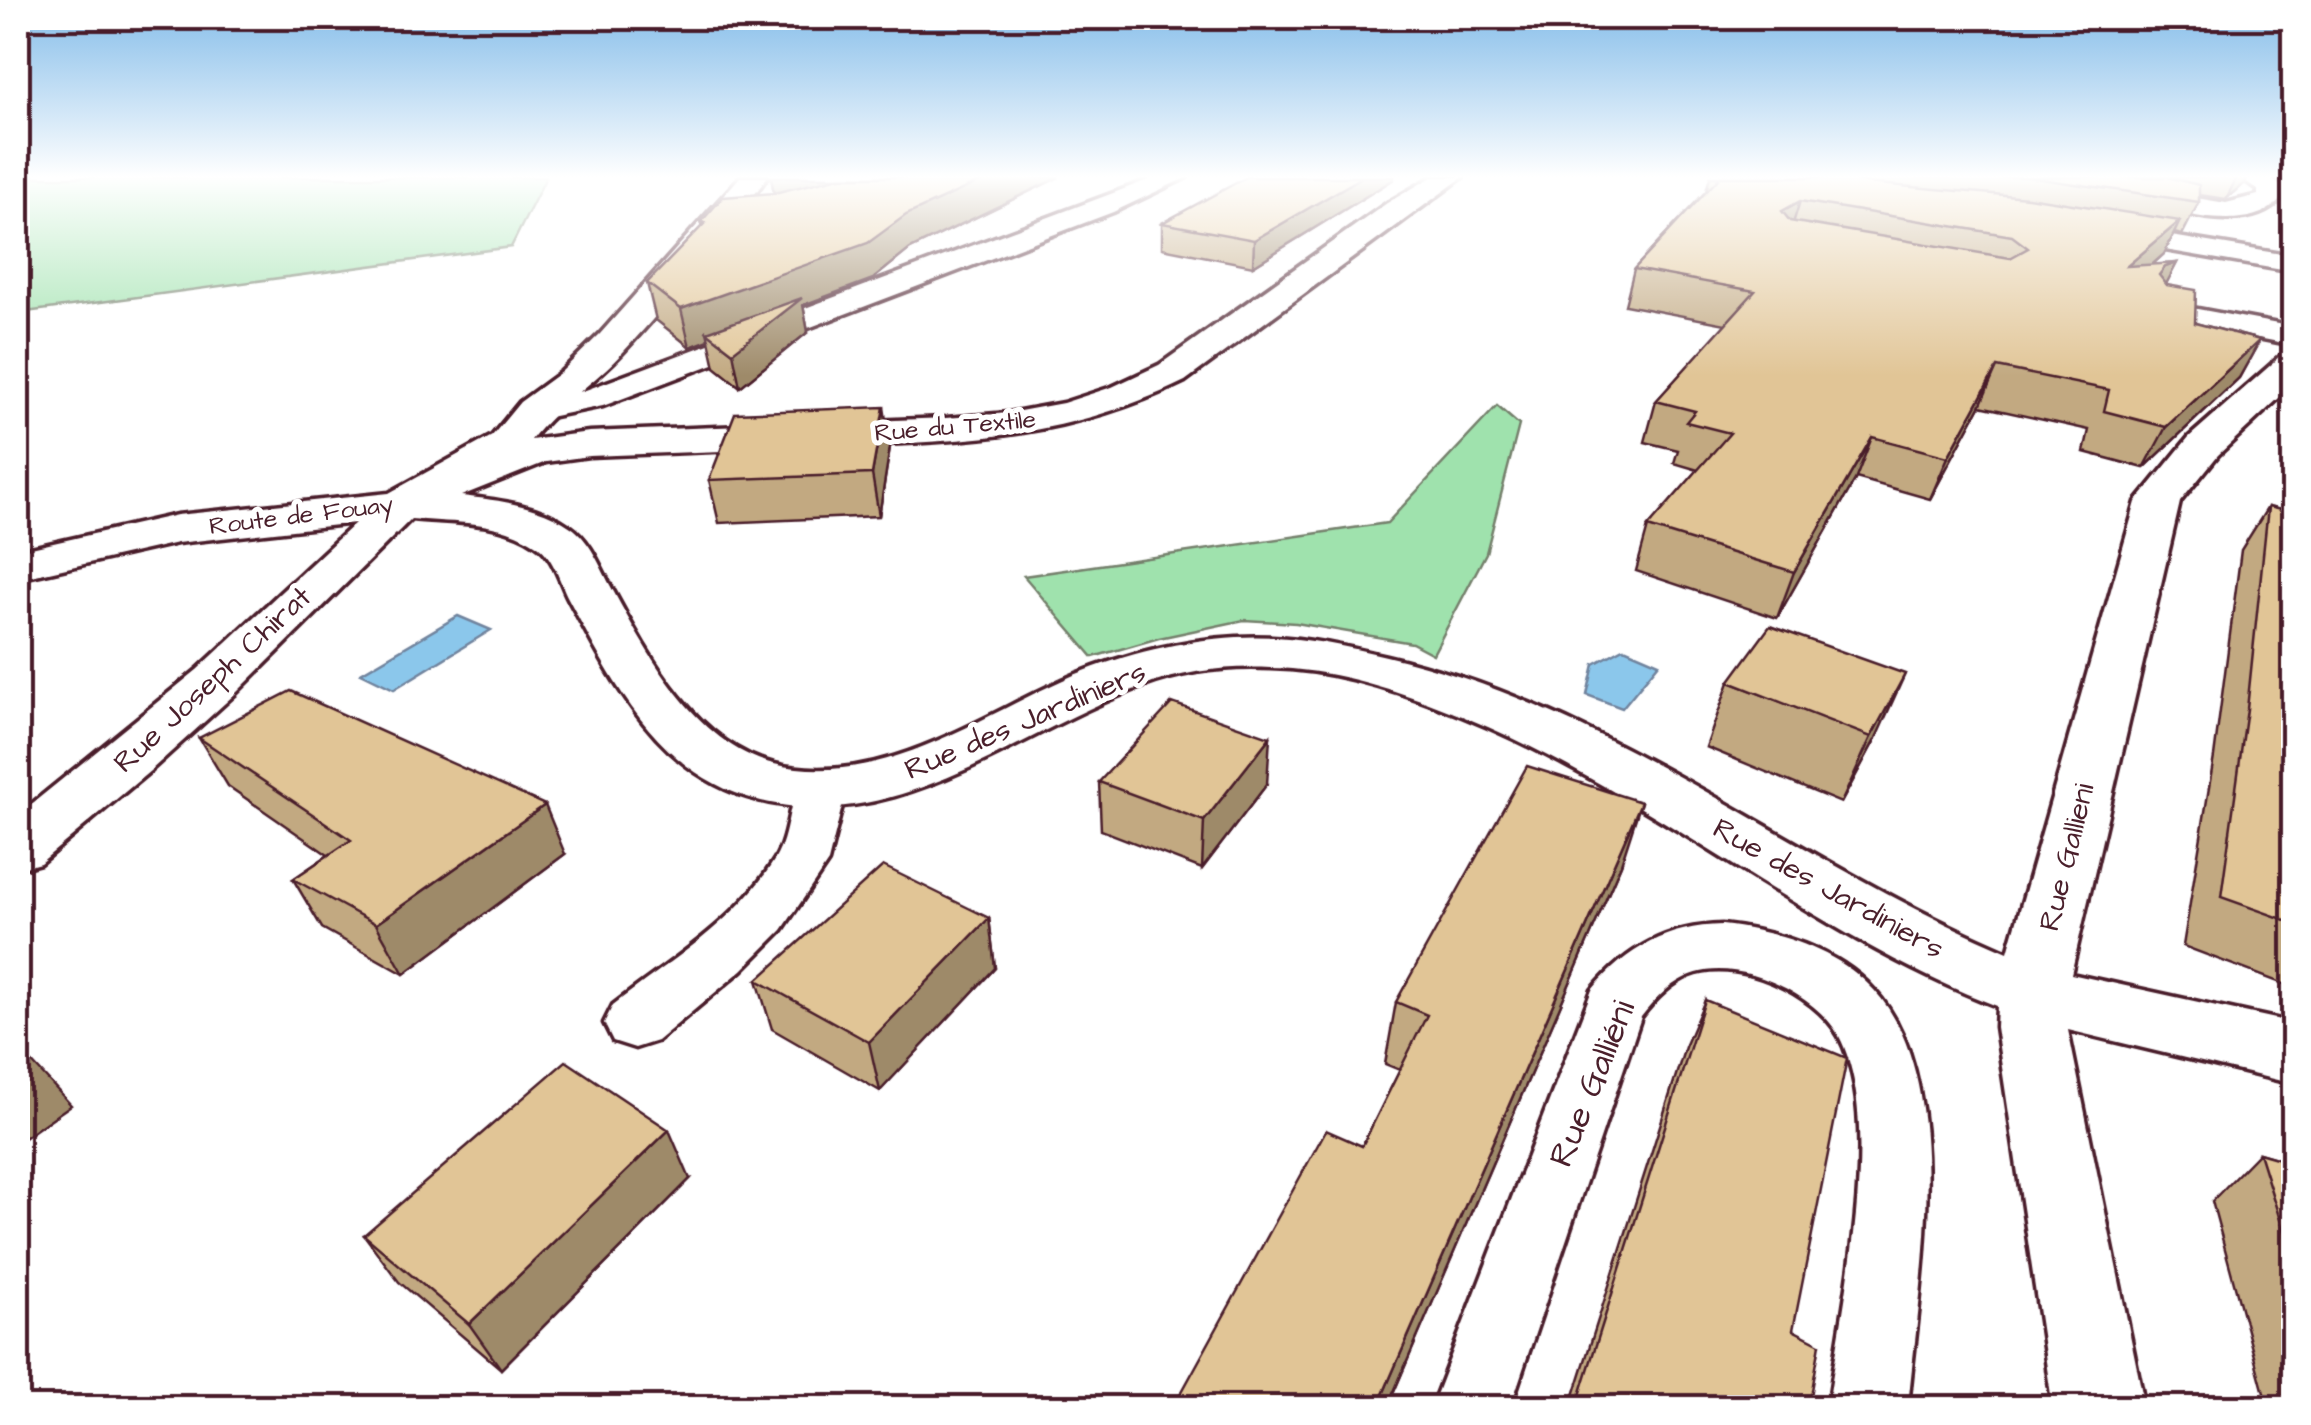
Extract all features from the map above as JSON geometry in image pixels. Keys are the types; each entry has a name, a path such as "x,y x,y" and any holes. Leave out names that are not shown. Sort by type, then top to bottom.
{"street":[{"name":"Route de Fouay","path":"18,565 177,529 400,505 506,445 534,410 574,380 709,244"},
{"name":"Rue du Textile","path":"400,505 538,451 589,444 978,428 1071,413 1126,395 1172,373 1352,244"},
{"name":"Rue Gallieni","path":"2098,1408 2032,1027 2032,988 2158,502 2172,479 2199,451 2294,364"},
{"name":"Rue des Jardiniers","path":"400,505 512,516 560,540 671,726 717,763 764,782 820,790 878,782 950,755 1099,684 1163,662 1253,652 1329,658 1477,702 1564,738 1890,925 1969,965 2032,988 2186,1031 2294,1054"},
{"name":"Rue Joseph Chirat","path":"18,847 130,758 216,682 400,505"}],"lane":[{"path":"534,410 591,399 1006,244"},
{"path":"2170,244 2294,264"},
{"path":"2160,311 2294,336"},
{"path":"635,1024 731,943 796,872 812,836 820,790"},
{"name":"Rue Galliéni","path":"1470,1408 1614,1008 1634,980 1664,956 1692,947 1722,946 1768,955 1798,967 1834,989 1863,1022 1880,1058 1889,1120 1891,1194 1868,1408"}],"green space":[{"path":"18,244 513,244 511,247 18,313"},
{"path":"1497,406 1519,425 1486,553 1433,654 1412,643 1296,623 1244,620 1093,657 1024,576 1387,523"}],"water":[{"path":"458,616 491,630 394,689 361,673"},
{"path":"1624,648 1659,663 1622,708 1587,695 1594,664"}],"building":[{"path":"685,244 867,244 681,309 647,283"},
{"path":"1658,244 1924,244 2010,258 2028,248 2022,244 2154,244 2127,266 2177,263 2165,267 2159,275 2167,285 2196,290 2195,323 2260,340 2166,427 2104,411 2109,390 1997,367 1948,457 1872,437 1794,572 1648,527 1730,433 1686,422 1695,411 1656,401 1755,291 1634,269"},
{"path":"802,298 733,352 707,332"},
{"path":"884,407 872,474 709,480 735,413"},
{"path":"2268,507 2294,513 2294,923 2221,897 2247,709"},
{"path":"1770,626 1905,674 1871,737 1729,682"},
{"path":"291,691 545,805 376,924 293,879 351,840 199,738"},
{"path":"1172,703 1270,737 1204,821 1099,782"},
{"path":"1527,766 1641,802 1377,1408 1173,1408 1326,1130 1362,1146 1427,1015 1396,1002"},
{"path":"883,866 989,918 869,1042 757,980"},
{"path":"1705,1000 1847,1058 1793,1330 1820,1344 1809,1408 1576,1408"},
{"path":"566,1061 669,1130 469,1324 364,1235"},
{"path":"2259,1153 2294,1163 2294,1264"}]}
